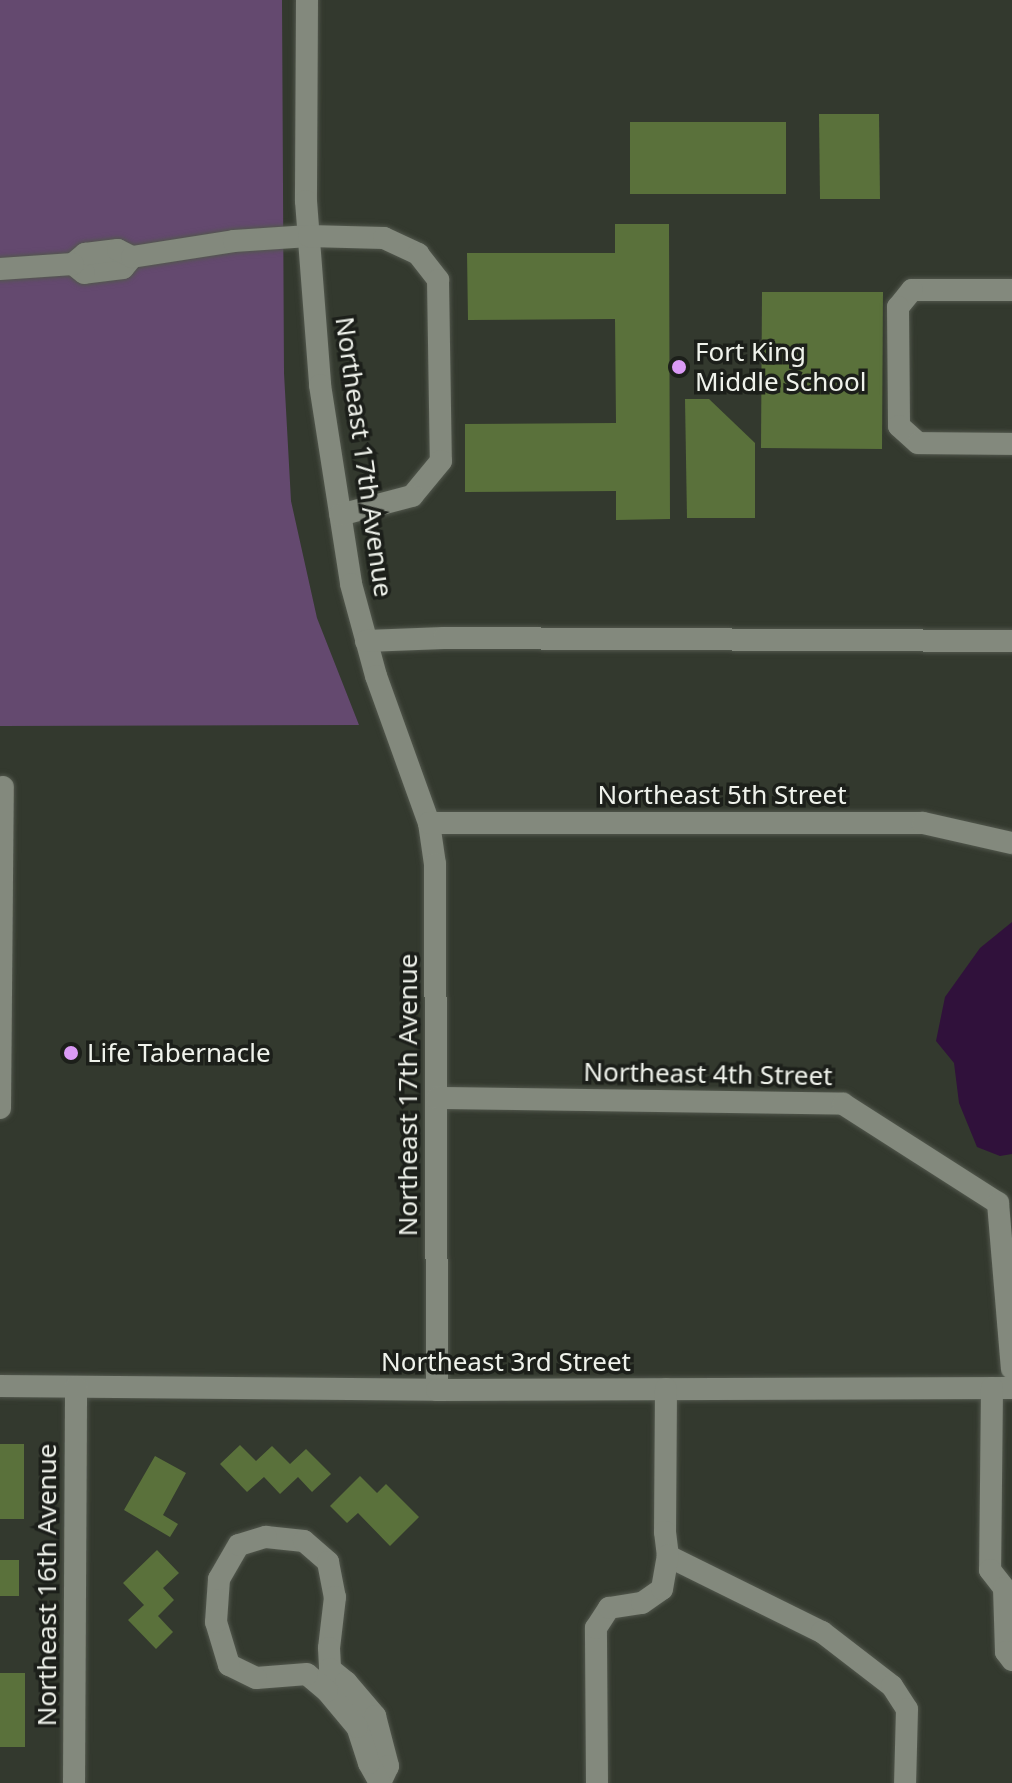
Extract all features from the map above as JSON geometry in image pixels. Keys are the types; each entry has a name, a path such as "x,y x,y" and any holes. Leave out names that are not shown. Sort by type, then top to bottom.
{"street":[{"name":"Northeast 17th Avenue","path":"307,0 309,236 320,385 351,584 366,641 429,823 435,864 437,1390"},
{"path":"0,269 73,264 85,254 118,250 132,257 234,241 309,236 384,238 418,254 438,280 441,461 412,496 340,515"},
{"path":"1012,290 912,290 898,307 899,426 918,443 1012,444"},
{"path":"366,641 459,638 1012,641"},
{"path":"0,1108 3,787"},
{"name":"Northeast 5th Street","path":"429,823 923,823 1012,843"},
{"name":"Northeast 4th Street","path":"437,1098 843,1104 1005,1201"},
{"path":"1005,1201 1012,1368"},
{"name":"Northeast 3rd Street","path":"0,1386 437,1390 1002,1388"},
{"name":"Northeast 16th Avenue","path":"74,1783 76,1387"},
{"path":"1002,1388 990,1570 1004,1588 1006,1652 1012,1660"},
{"path":"597,1783 596,1628 609,1608 642,1603 662,1589 668,1556 665,1532 666,1389"},
{"path":"266,1537 304,1541 328,1562 335,1597 330,1669 346,1682 375,1716 388,1766 380,1783 369,1763 357,1727 327,1691 307,1674 256,1678 229,1665 216,1622 219,1579 239,1545 266,1537"},
{"path":"668,1556 822,1632 892,1686 907,1709 905,1783"}],"shaded area":[{"path":"0,0 282,0 284,373 291,501 317,618 359,725 0,726"},
{"path":"1012,922 1012,1154 1000,1156 977,1147 959,1103 954,1063 936,1041 945,997 980,948"}],"building":[{"path":"819,114 879,114 880,199 820,199"},
{"path":"630,122 786,122 786,194 630,194"},
{"path":"615,224 669,224 670,519 616,520 616,491 465,492 465,424 616,423 615,319 468,320 467,253 615,253"},
{"path":"762,292 883,292 882,449 761,448"},
{"path":"685,399 709,399 755,443 755,518 687,518"},
{"path":"0,1444 24,1444 24,1519 0,1519"},
{"path":"240,1445 256,1461 272,1446 290,1464 306,1449 331,1474 312,1492 298,1477 280,1494 264,1477 247,1492 220,1464"},
{"path":"155,1456 186,1473 163,1515 178,1524 170,1537 124,1510"},
{"path":"360,1476 377,1493 386,1484 419,1517 390,1546 358,1513 347,1523 330,1506"},
{"path":"157,1550 179,1573 163,1588 174,1600 158,1616 173,1632 156,1649 128,1620 144,1605 123,1583"},
{"path":"0,1560 19,1560 19,1596 0,1596"},
{"path":"0,1673 25,1673 25,1747 0,1747"}],"place":[{"name":"Fort King Middle School","path":"679,367"},
{"name":"Life Tabernacle","path":"71,1053"}]}
